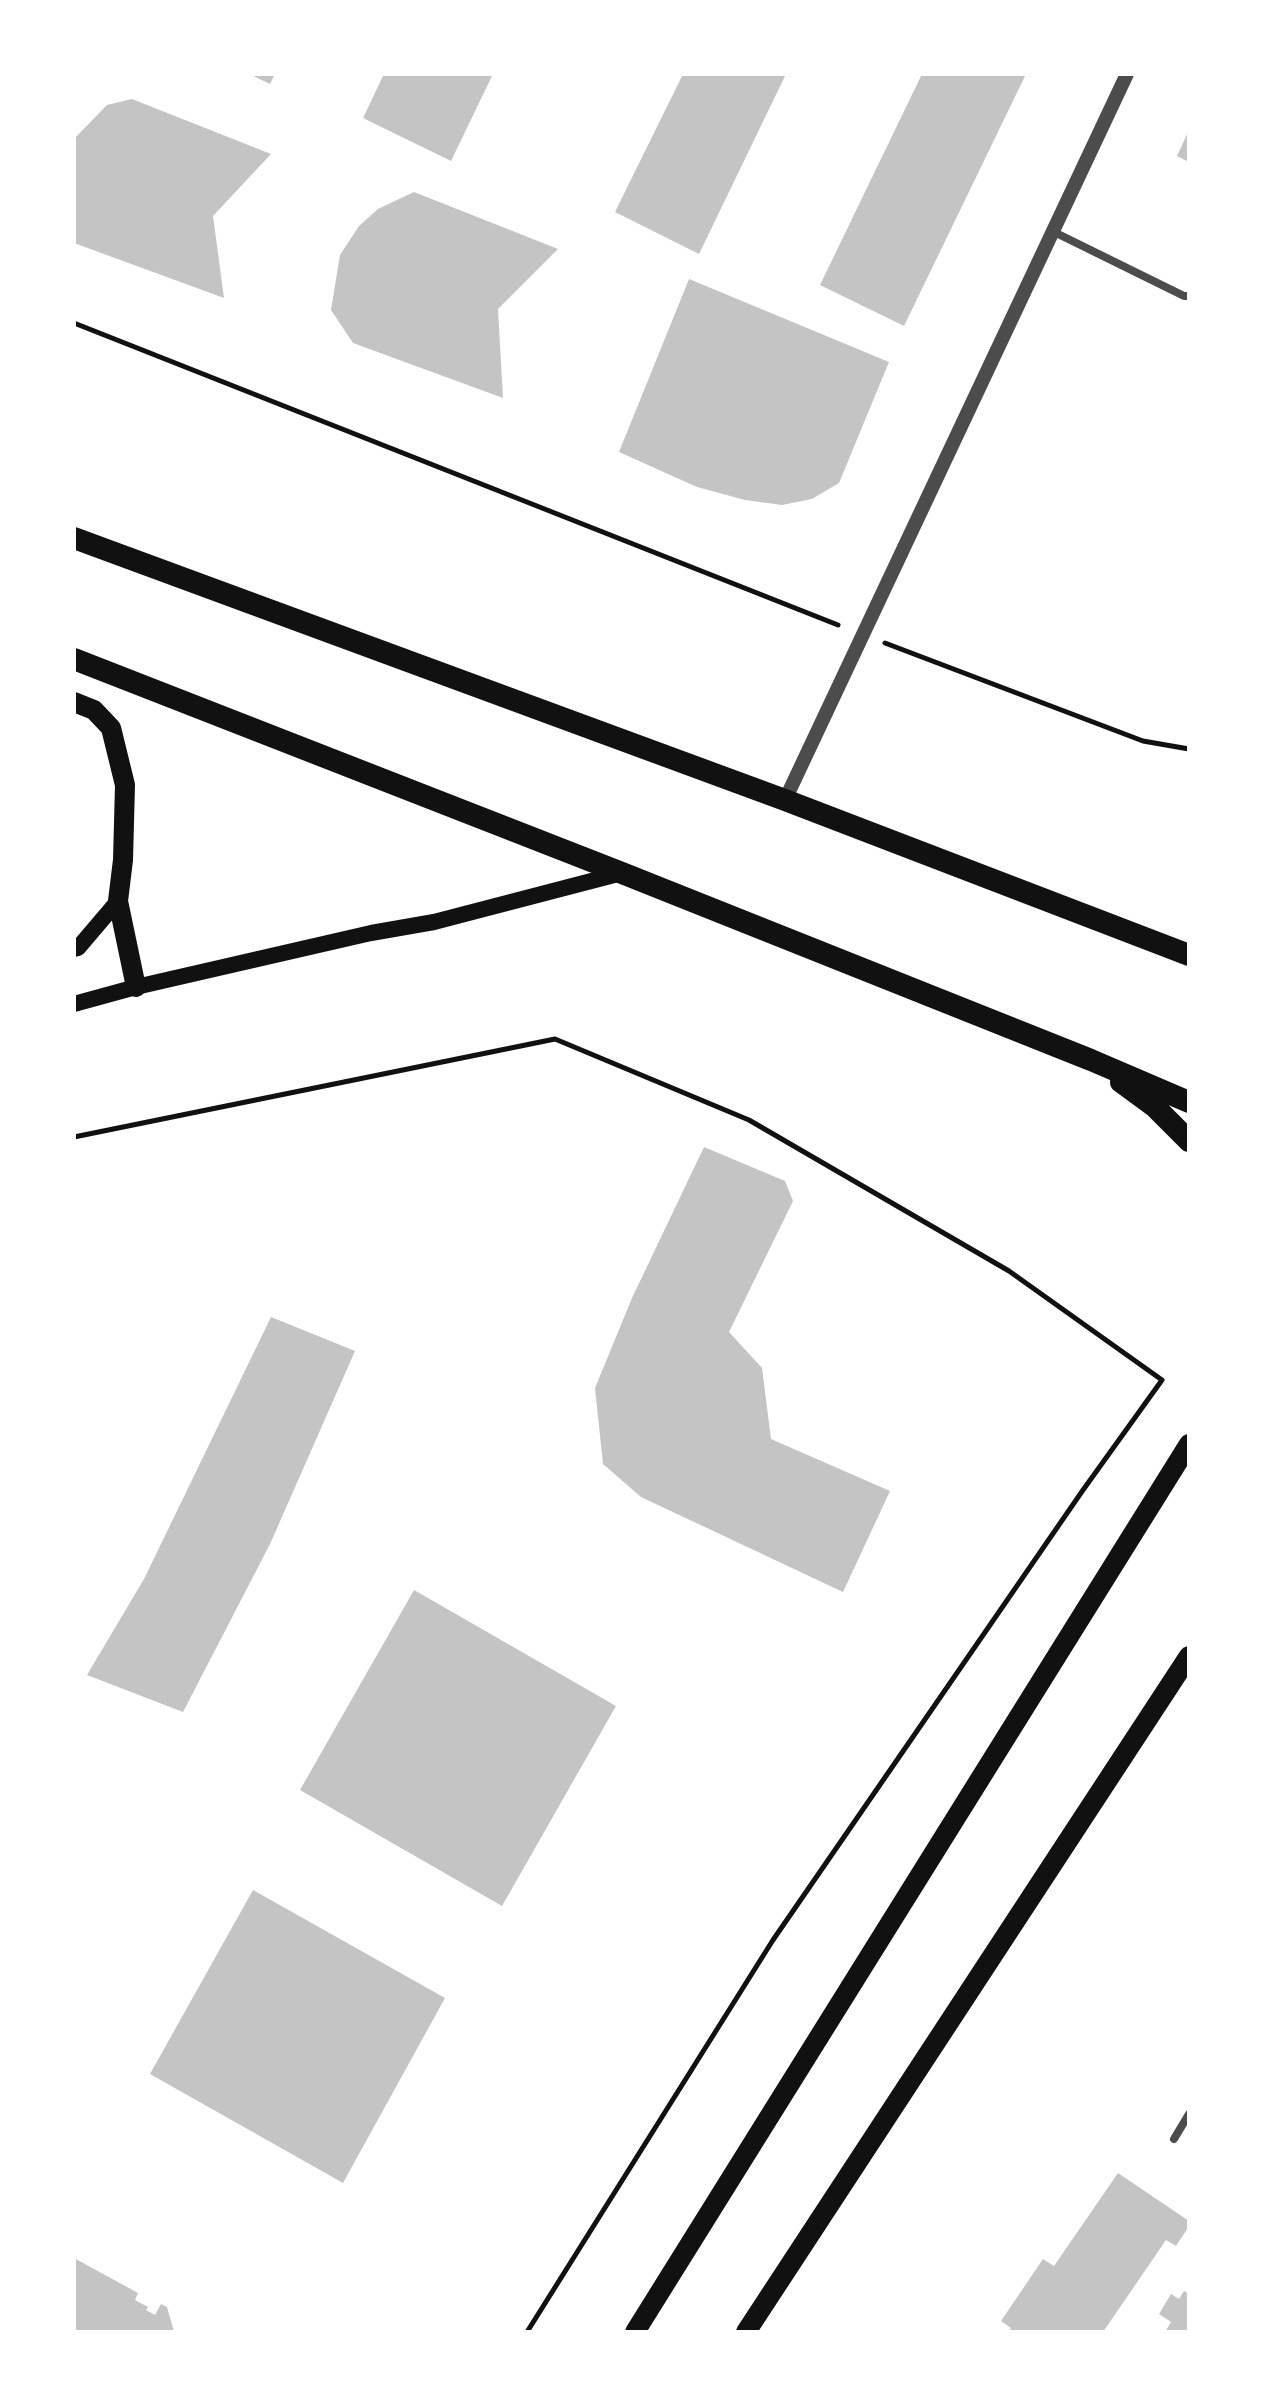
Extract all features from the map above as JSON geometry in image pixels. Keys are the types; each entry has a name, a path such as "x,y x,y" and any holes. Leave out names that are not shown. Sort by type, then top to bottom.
{"highway":[{"path":"74,538 785,800 1189,955"},
{"path":"74,659 622,873 1189,1102"},
{"path":"1091,1060 1189,1091"},
{"path":"1091,1060 1155,1107 1189,1141"}],"main road":[{"path":"74,702 94,710 111,728 125,785 123,860 118,901 136,987"},
{"path":"74,1004 371,933 434,922 622,873"},
{"path":"74,949 118,901"},
{"path":"635,2332 1189,1444"},
{"path":"746,2332 1189,1656"}],"street":[{"path":"785,800 1127,74"},
{"path":"1052,231 1189,296"},
{"path":"1174,2139 1189,2114"}],"path":[{"path":"74,323 1143,741 1189,749"},
{"path":"74,1137 555,1039 749,1120 1009,1271 1162,1380 773,1940 527,2332"}],"building":[{"path":"249,74 275,74 270,84"},
{"path":"384,74 493,74 451,161 363,118"},
{"path":"683,74 786,74 699,254 615,212"},
{"path":"922,74 1026,74 904,326 820,285"},
{"path":"132,99 271,154 213,216 224,298 74,243 74,139 107,105"},
{"path":"1189,130 1189,162 1177,156"},
{"path":"414,192 558,249 498,309 503,398 353,343 331,310 340,255 359,226 378,209"},
{"path":"689,279 889,362 839,483 812,499 782,505 745,500 697,487 619,452"},
{"path":"704,1147 785,1181 793,1201 729,1332 762,1368 771,1439 890,1491 843,1592 641,1497 603,1464 595,1388 632,1298"},
{"path":"271,1317 355,1351 270,1544 183,1712 87,1675 144,1579"},
{"path":"414,1590 616,1706 502,1906 300,1790"},
{"path":"253,1890 445,1998 343,2183 150,2074"},
{"path":"1118,2173 1189,2221 1176,2246 1166,2240 1103,2332 1009,2332 1011,2328 1001,2321 1043,2259 1054,2266"},
{"path":"74,2258 138,2293 135,2300 155,2315 161,2304 167,2307 174,2332 74,2332"},
{"path":"1184,2291 1189,2294 1189,2332 1165,2332 1171,2322 1159,2314 1171,2294 1179,2299"}]}
